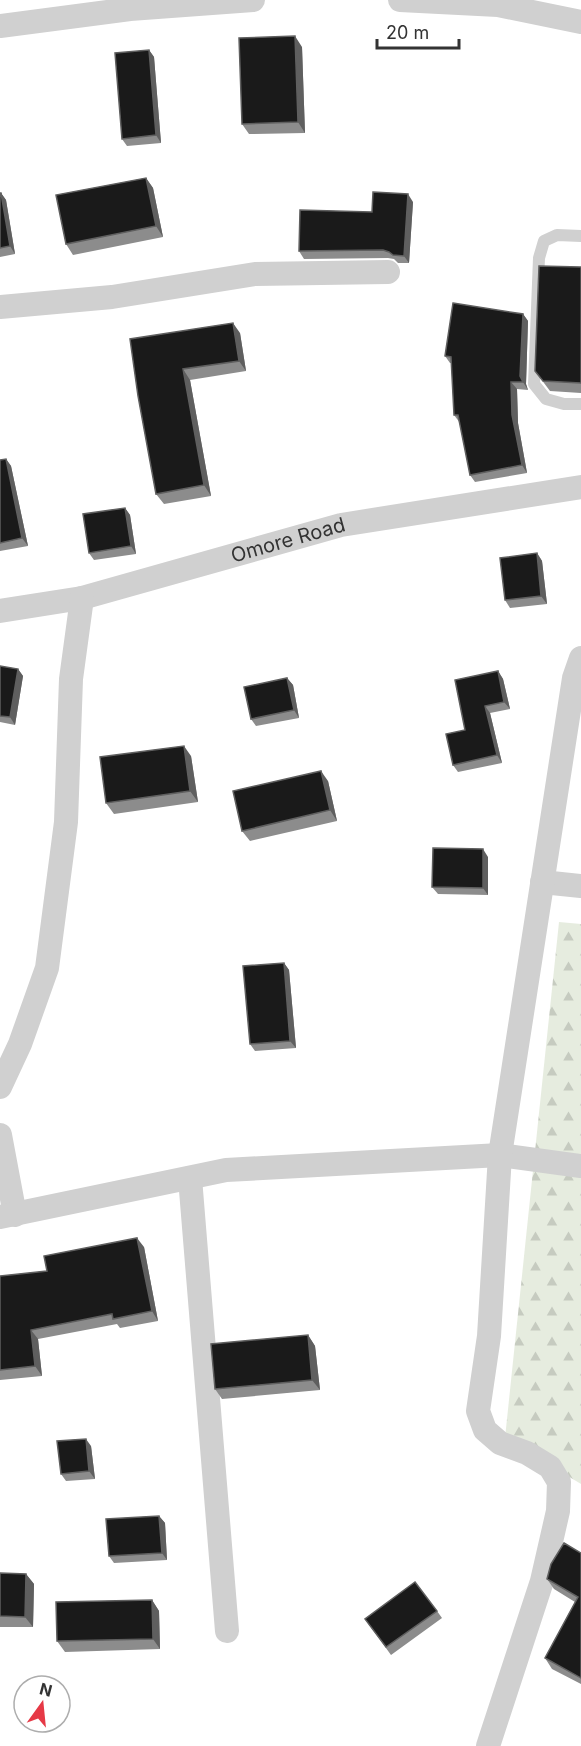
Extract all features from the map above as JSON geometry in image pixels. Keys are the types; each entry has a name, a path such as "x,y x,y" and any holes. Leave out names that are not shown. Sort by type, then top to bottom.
{"street":[{"path":"0,26 130,9 253,0"},
{"path":"400,0 498,5 581,22"},
{"path":"0,307 112,297 255,274 388,272"},
{"name":"Omore Road","path":"0,611 82,598 341,525 581,487"},
{"path":"0,1087 20,1044 47,968 66,822 71,679 82,598"},
{"path":"488,1746 542,1581 558,1511 559,1482 550,1467 527,1453 500,1443 485,1430 478,1411 489,1336 500,1155 574,678 581,658"},
{"path":"542,882 581,886"},
{"path":"0,1135 7,1216 226,1170 500,1155 581,1166"},
{"path":"190,1178 227,1630"}],"lane":[{"path":"581,236 557,235 544,241 539,258 534,384 546,399 564,404 581,404"}],"green space":[{"path":"559,922 581,924 581,1484 505,1438"}],"building":[{"path":"295,36 298,122 242,124 239,38"},
{"path":"149,50 156,135 122,139 115,53"},
{"path":"146,178 156,226 66,244 56,195"},
{"path":"373,192 408,194 404,256 393,255 383,250 299,251 300,210 372,212"},
{"path":"0,193 10,246 0,248"},
{"path":"539,266 581,267 581,383 543,381 535,371"},
{"path":"453,303 523,314 520,376 523,382 511,382 512,415 522,465 470,475 458,415 454,415 451,357 445,356"},
{"path":"233,323 239,361 183,369 204,485 156,494 130,339"},
{"path":"6,459 22,538 0,543 0,460"},
{"path":"125,508 131,546 89,553 83,514"},
{"path":"537,553 541,596 505,600 500,558"},
{"path":"0,666 18,669 10,717 0,716"},
{"path":"498,671 504,702 485,706 497,755 453,765 446,734 465,730 455,680"},
{"path":"287,678 294,710 251,719 244,687"},
{"path":"184,746 190,791 106,803 100,757"},
{"path":"321,771 330,810 242,831 233,791"},
{"path":"433,848 483,849 483,888 432,887"},
{"path":"284,963 290,1041 250,1044 243,966"},
{"path":"137,1238 152,1311 113,1319 112,1314 31,1330 35,1366 0,1370 0,1276 47,1271 44,1256"},
{"path":"308,1335 312,1380 215,1389 211,1344"},
{"path":"86,1439 89,1471 61,1474 57,1441"},
{"path":"159,1516 162,1553 109,1556 106,1519"},
{"path":"564,1543 581,1553 581,1678 545,1658 578,1597 547,1579 551,1564"},
{"path":"0,1573 26,1574 25,1617 0,1616"},
{"path":"415,1582 437,1611 386,1647 365,1619"},
{"path":"152,1600 153,1639 57,1641 56,1602"}]}
